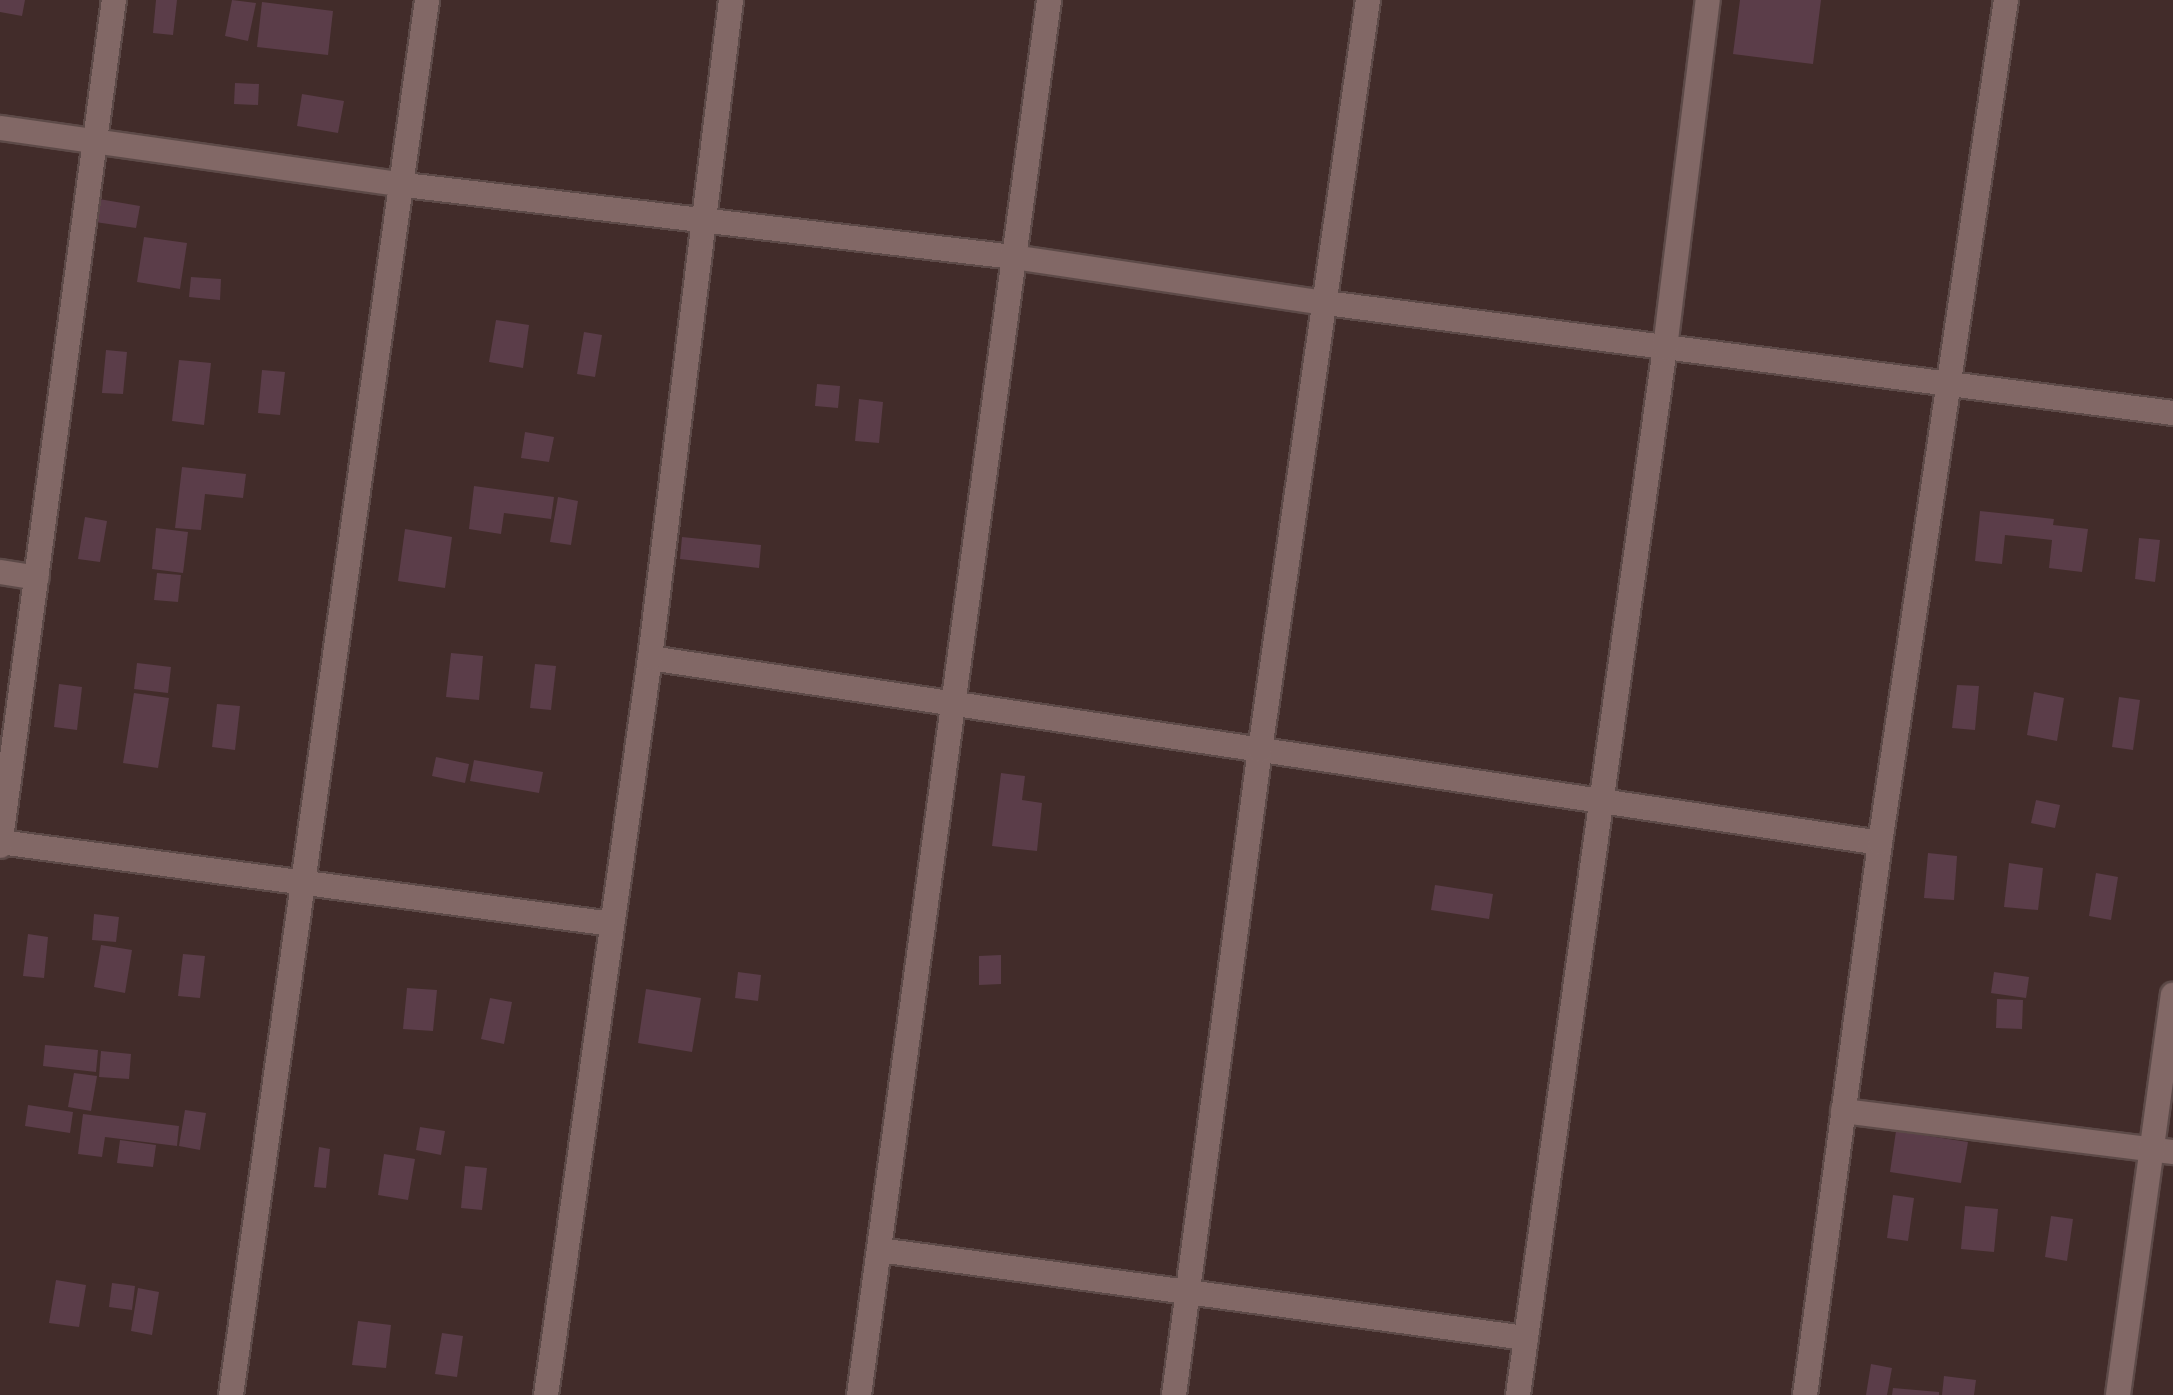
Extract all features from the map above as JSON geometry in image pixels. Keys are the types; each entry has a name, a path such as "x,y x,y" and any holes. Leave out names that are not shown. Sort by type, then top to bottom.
{"street":[{"path":"114,0 0,844 612,924"},
{"path":"231,1395 302,883 405,185 427,0"},
{"path":"546,1395 650,658 731,0"},
{"path":"859,1395 1049,0"},
{"path":"1174,1395 1260,750 1368,0"},
{"path":"1518,1395 1665,348 1708,0"},
{"path":"1805,1395 1880,843 2006,0"},
{"path":"0,128 405,185 1013,257 1326,303 2173,413"},
{"path":"0,572 37,578"},
{"path":"650,658 1880,843"},
{"path":"2118,1395 2162,1150 2173,995"},
{"path":"1843,1111 2162,1150"},
{"path":"879,1250 1526,1338"}],"building":[{"path":"0,0 25,0 22,16 0,12"},
{"path":"156,0 177,0 173,35 153,33"},
{"path":"232,0 256,3 248,41 225,36"},
{"path":"1740,0 1821,0 1813,64 1733,54"},
{"path":"262,2 333,11 328,55 257,47"},
{"path":"235,83 259,84 258,105 234,104"},
{"path":"302,94 344,101 338,133 297,126"},
{"path":"99,199 140,206 136,228 95,222"},
{"path":"144,237 187,243 180,289 137,282"},
{"path":"191,277 221,279 220,300 189,297"},
{"path":"496,320 529,325 523,368 489,362"},
{"path":"584,332 602,335 595,377 577,374"},
{"path":"106,350 127,352 123,394 102,393"},
{"path":"179,360 211,363 204,425 172,421"},
{"path":"262,370 285,372 280,415 258,413"},
{"path":"817,384 840,386 838,408 815,406"},
{"path":"859,399 883,402 879,443 855,441"},
{"path":"525,432 554,437 549,462 521,458"},
{"path":"182,467 246,474 243,498 205,494 201,530 175,528"},
{"path":"474,486 554,497 551,519 504,513 501,534 469,529"},
{"path":"558,497 578,501 571,545 550,542"},
{"path":"1980,511 2054,519 2053,525 2088,529 2082,572 2049,568 2052,540 2005,535 2002,564 1975,561"},
{"path":"85,517 107,521 100,562 78,559"},
{"path":"156,528 188,532 183,573 152,569"},
{"path":"405,529 452,537 445,588 398,581"},
{"path":"682,537 761,545 759,568 680,559"},
{"path":"2139,538 2160,540 2155,582 2135,579"},
{"path":"157,573 181,575 178,602 154,600"},
{"path":"451,653 483,656 479,700 446,697"},
{"path":"137,663 171,667 168,693 134,689"},
{"path":"535,664 556,666 551,710 530,708"},
{"path":"59,684 82,687 77,730 54,727"},
{"path":"1957,685 1979,686 1975,730 1952,728"},
{"path":"2034,692 2064,698 2057,741 2027,735"},
{"path":"134,693 169,698 158,768 123,763"},
{"path":"2119,697 2140,700 2133,750 2112,747"},
{"path":"217,704 240,706 235,750 212,747"},
{"path":"436,757 469,764 465,783 432,776"},
{"path":"474,760 543,772 539,793 470,781"},
{"path":"1001,773 1025,776 1022,800 1042,803 1037,851 992,846"},
{"path":"2036,800 2060,805 2055,828 2031,823"},
{"path":"1928,853 1957,856 1954,900 1924,898"},
{"path":"2009,863 2043,868 2038,910 2004,907"},
{"path":"2096,873 2118,877 2111,920 2089,916"},
{"path":"1435,885 1493,894 1489,919 1431,910"},
{"path":"94,914 119,917 116,942 92,940"},
{"path":"28,934 48,937 44,978 23,976"},
{"path":"101,945 132,950 125,993 94,987"},
{"path":"183,954 205,956 200,998 178,996"},
{"path":"1001,955 1001,984 979,985 979,956"},
{"path":"738,972 761,975 758,1001 735,998"},
{"path":"1994,972 2029,977 2026,998 1991,993"},
{"path":"407,988 437,990 433,1031 403,1029"},
{"path":"646,989 701,998 692,1052 638,1043"},
{"path":"490,998 512,1002 504,1044 481,1039"},
{"path":"1997,999 2023,1000 2022,1029 1996,1028"},
{"path":"45,1045 98,1050 96,1072 43,1066"},
{"path":"101,1051 131,1054 129,1079 99,1077"},
{"path":"74,1073 97,1076 91,1111 68,1107"},
{"path":"28,1105 73,1112 70,1133 25,1126"},
{"path":"185,1110 206,1113 200,1150 179,1146"},
{"path":"83,1114 179,1126 177,1146 105,1137 102,1157 78,1154"},
{"path":"420,1127 445,1131 441,1155 416,1150"},
{"path":"1896,1131 1968,1142 1961,1183 1890,1172"},
{"path":"120,1140 156,1145 153,1167 117,1163"},
{"path":"319,1147 330,1149 326,1188 314,1187"},
{"path":"384,1154 415,1159 408,1200 378,1195"},
{"path":"465,1166 487,1168 482,1210 461,1208"},
{"path":"1893,1195 1914,1198 1908,1241 1887,1238"},
{"path":"1965,1206 1998,1209 1994,1252 1961,1249"},
{"path":"2051,1216 2073,1219 2067,1261 2045,1257"},
{"path":"56,1280 86,1285 79,1327 49,1323"},
{"path":"112,1283 135,1286 132,1310 109,1307"},
{"path":"138,1288 159,1292 152,1335 131,1331"},
{"path":"358,1321 391,1325 386,1368 352,1365"},
{"path":"442,1333 463,1336 457,1377 435,1374"},
{"path":"1871,1364 1892,1368 1887,1395 1866,1395"},
{"path":"1944,1376 1976,1380 1974,1395 1942,1395"},
{"path":"1893,1388 1939,1392 1939,1395 1892,1395"}]}
